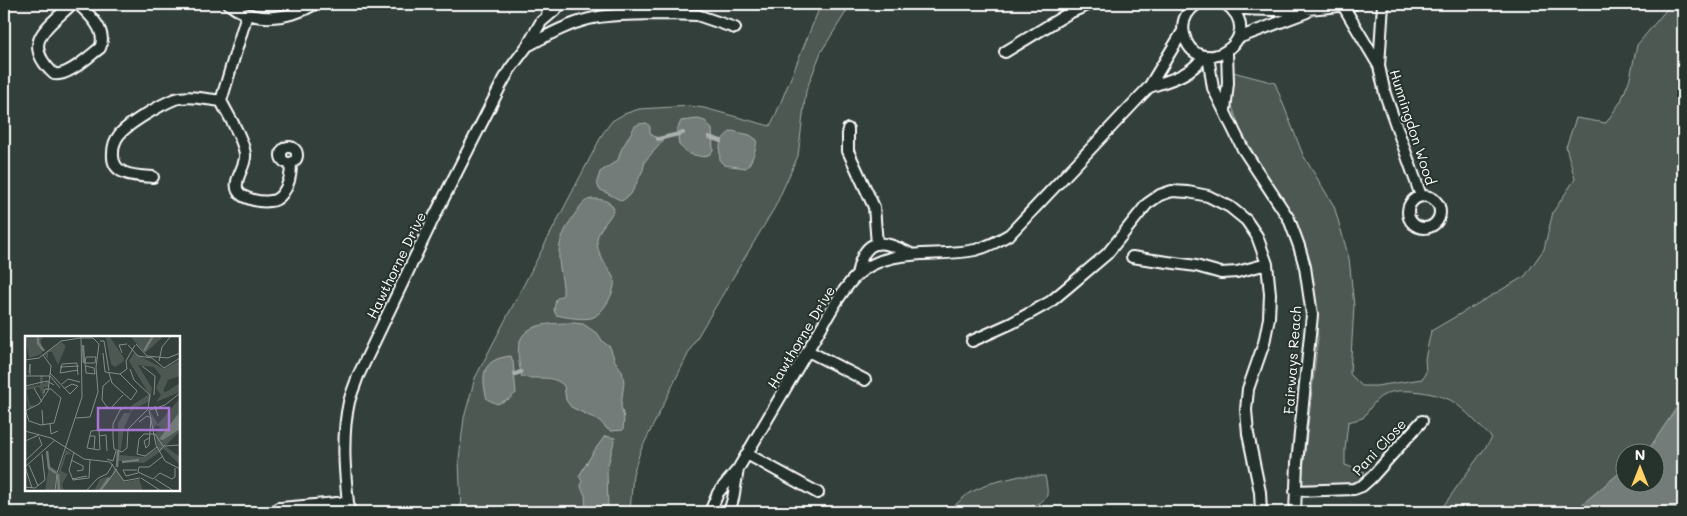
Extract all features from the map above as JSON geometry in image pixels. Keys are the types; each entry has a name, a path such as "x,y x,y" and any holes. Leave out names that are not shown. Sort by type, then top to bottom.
{"street":[{"path":"72,4 47,29 39,39 37,46 38,54 54,74 66,73 100,48 102,43 100,32 95,22 78,4"},
{"path":"229,4 247,14 273,18 303,11 315,4"},
{"path":"547,16 548,4"},
{"name":"Hawthorne Drive","path":"349,507 345,471 345,428 349,401 358,376 434,217 501,85 510,69 528,46 541,22 562,4"},
{"path":"610,4 610,15"},
{"path":"666,14 672,10 674,4"},
{"path":"1005,52 1069,14 1090,4"},
{"name":"Hawthorne Drive","path":"710,512 718,493 747,454 842,292 857,275 876,263 911,254 974,250 993,244 1010,234 1149,87 1183,31 1186,16 1196,4"},
{"path":"1228,5 1266,11 1315,9 1353,4"},
{"path":"1378,66 1383,4"},
{"path":"1183,31 1190,47 1206,56 1218,56 1227,52 1238,38 1240,29 1239,20 1228,5"},
{"path":"1342,5 1378,66"},
{"path":"1238,38 1315,9"},
{"path":"247,14 220,101 246,155 237,184 238,191 242,196 265,201 278,198 284,192 288,183 291,173 290,164"},
{"name":"Hawthorne Drive","path":"528,46 580,22 610,15 697,15 735,28"},
{"path":"1225,110 1228,83 1227,52"},
{"name":"Hawthorne Drive","path":"1149,87 1184,75 1198,65 1206,56"},
{"name":"Fairways Reach","path":"1206,56 1213,88 1247,156 1289,219 1300,246 1307,275 1312,315 1295,491 1296,512"},
{"name":"Hunningdon Wood","path":"1378,66 1385,94 1422,196"},
{"path":"153,177 127,174 119,171 114,165 112,150 118,135 126,128 180,97 220,101"},
{"path":"848,129 848,151 874,207 877,244"},
{"path":"972,341 1012,323 1050,302 1107,254 1147,204 1160,195 1172,192 1188,192 1208,196 1230,207 1246,220 1256,236 1267,264 1270,294 1269,318 1264,343 1248,389 1246,410 1248,434 1260,492 1261,512"},
{"path":"857,275 860,260 865,251 877,244 889,244 911,254"},
{"path":"1132,257 1221,272 1237,272 1267,264"},
{"path":"808,351 865,380"},
{"name":"Pani Close","path":"1295,491 1354,489 1362,486 1422,421"},
{"path":"747,454 818,493"},
{"name":"Hawthorne Drive","path":"729,512 738,468"},
{"path":"718,493 733,499"},
{"path":"275,512 278,508 349,507"}],"shaded area":[{"path":"821,4 851,4 821,52 806,91 798,156 775,207 692,346 640,452 633,474 630,512 461,512 459,459 464,418 475,378 603,133 612,121 624,114 639,109 690,106 770,126"},
{"path":"1671,4 1683,4 1683,512 1439,512 1492,438 1452,401 1437,395 1408,391 1390,392 1384,395 1375,402 1363,418 1348,422 1345,465 1365,472 1354,486 1301,487 1318,338 1314,281 1290,209 1261,166 1240,129 1231,103 1233,72 1275,83 1303,155 1334,206 1349,258 1354,306 1350,374 1362,386 1376,386 1422,379 1426,372 1425,359 1431,331 1525,276 1544,249 1553,212 1575,179 1566,147 1576,118 1606,123 1621,101 1630,78 1637,45"},
{"path":"698,119 705,121 712,129 713,150 704,157 689,154 679,145 677,130 681,121"},
{"path":"647,123 650,127 650,133 655,137 662,138 663,141 645,161 643,170 631,194 622,201 599,189 597,182 600,172 618,160 621,150 635,126"},
{"path":"732,131 750,135 757,140 753,155 746,168 724,165 720,161 722,140"},
{"path":"592,199 608,202 614,209 600,231 597,244 598,250 613,277 614,288 604,307 591,318 583,319 556,315 554,310 556,299 563,295 559,260 562,239 580,206"},
{"path":"546,324 583,324 598,334 603,342 610,347 615,361 622,371 624,382 621,406 624,418 623,430 612,431 607,429 600,421 571,407 566,400 564,386 560,382 550,379 522,377 519,347 521,338 527,331"},
{"path":"511,356 516,393 509,399 497,404 487,399 484,376 489,365 494,361"},
{"path":"1683,398 1683,512 1573,512 1614,477 1614,494 1664,494 1664,444 1652,444"},
{"path":"605,436 615,438 607,469 608,512 586,512 585,495 579,476"},
{"path":"1020,476 1045,476 1047,495 1041,502 1018,510 947,512 969,493 991,483"}],"waterway":[{"path":"658,139 683,133"},
{"path":"709,137 721,141"},
{"path":"515,374 521,372"}]}
